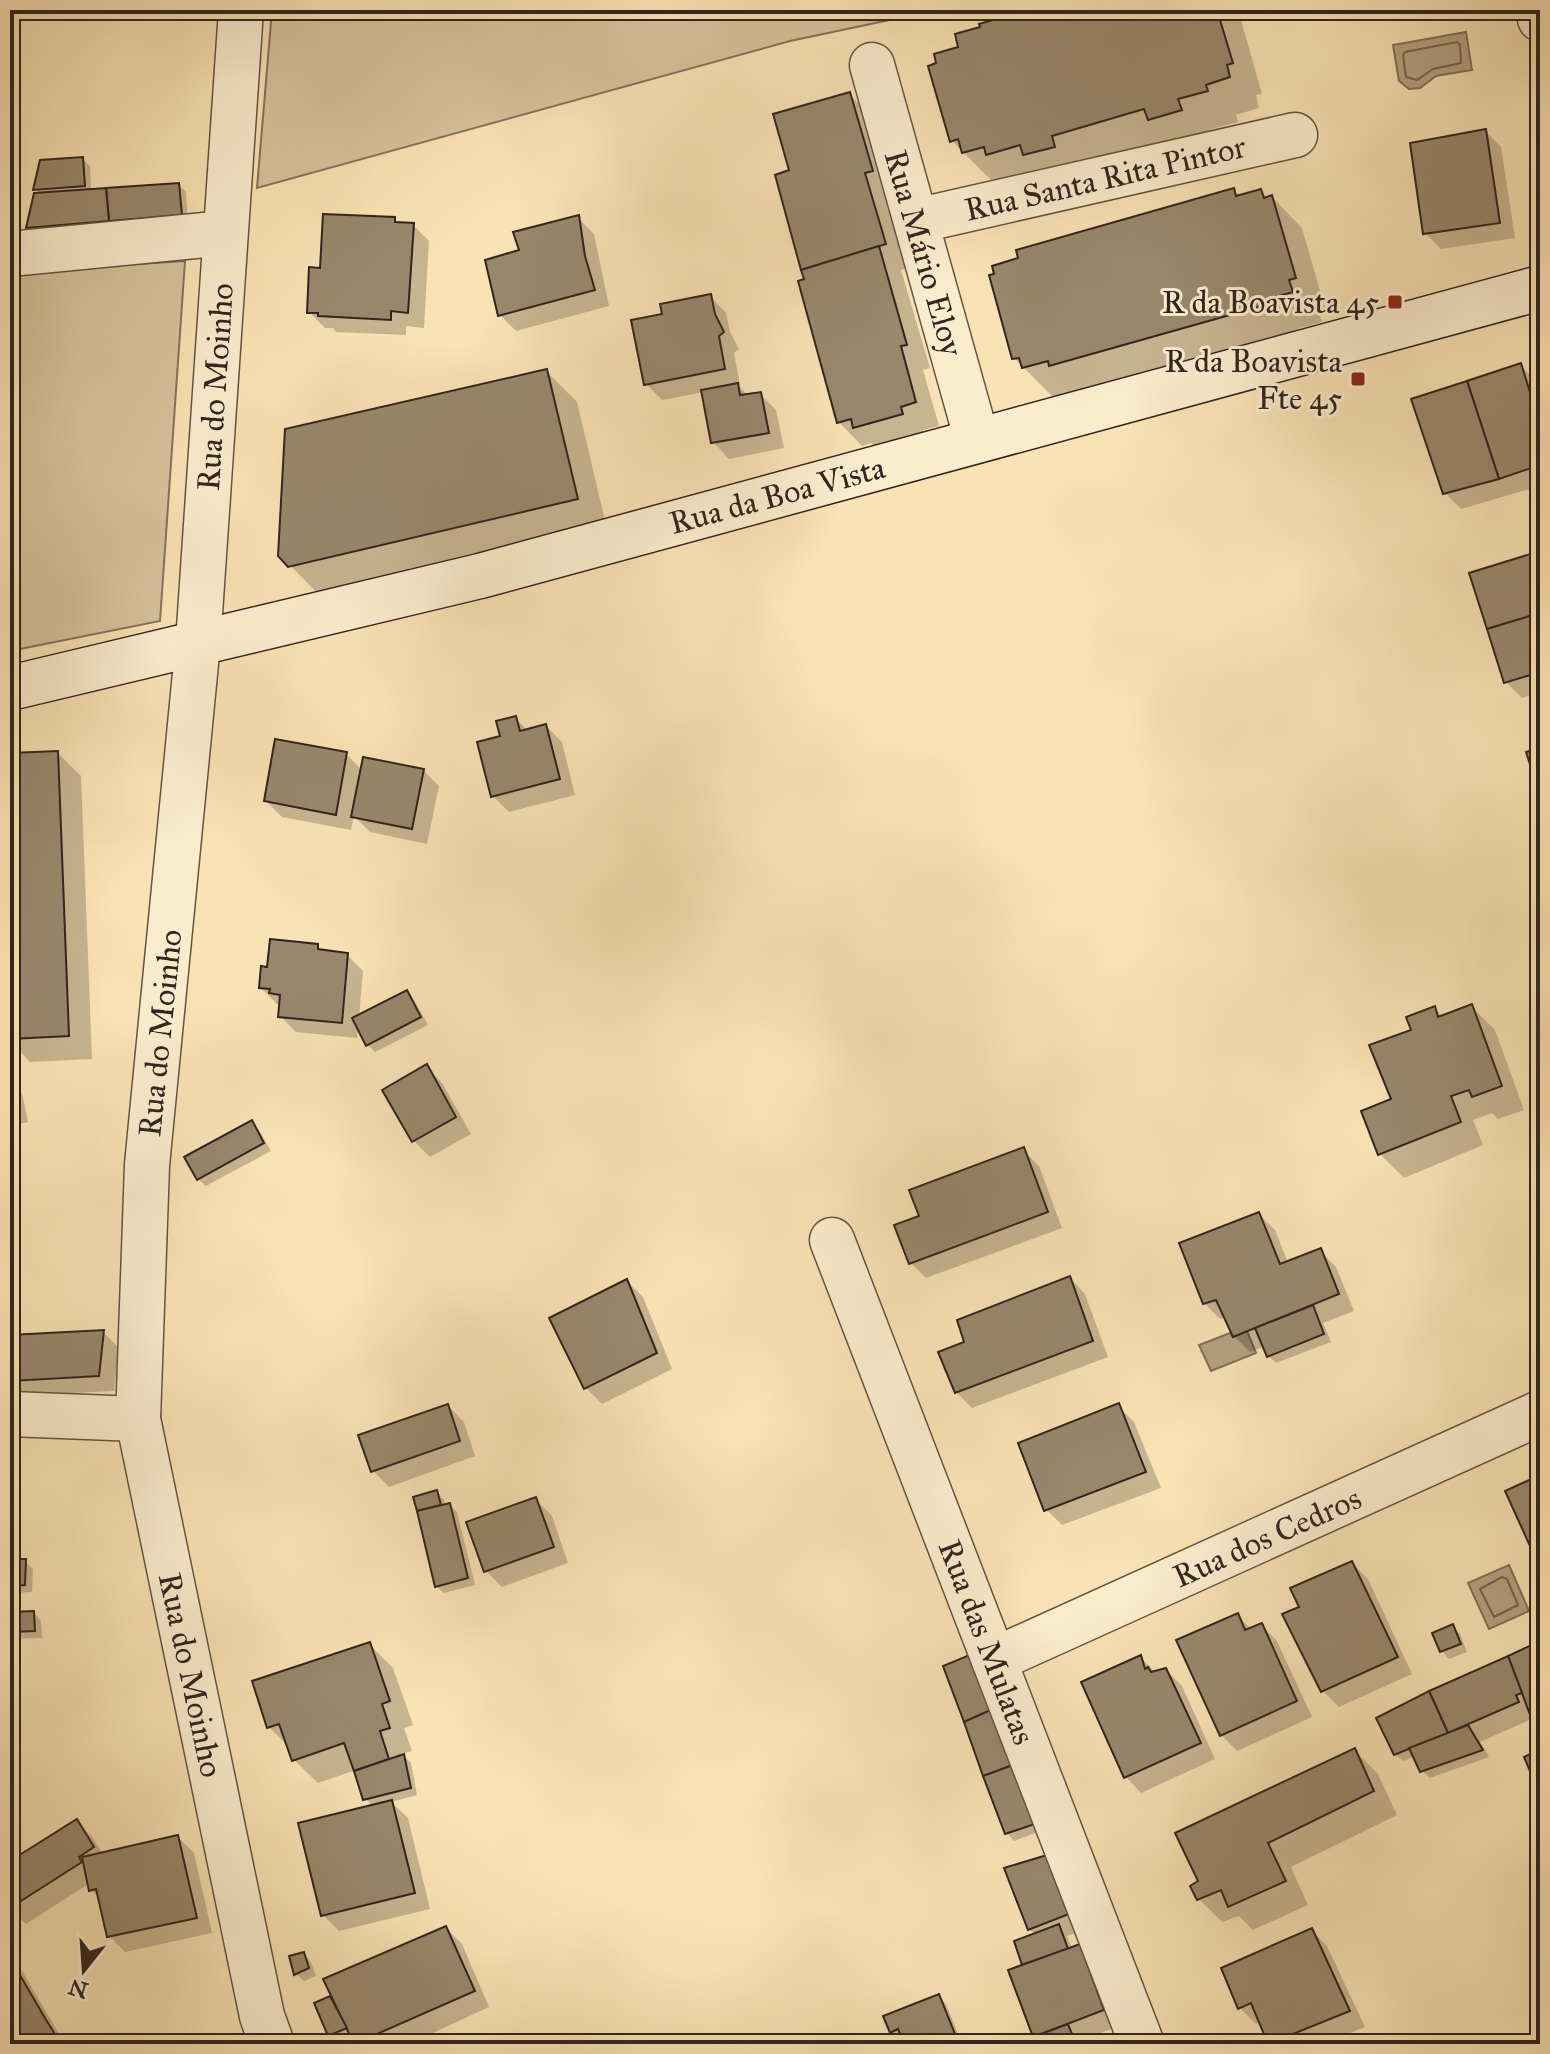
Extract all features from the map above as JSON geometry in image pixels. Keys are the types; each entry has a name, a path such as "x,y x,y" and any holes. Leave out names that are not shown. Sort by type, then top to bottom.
{"street":[{"name":"Rua do Moinho","path":"241,10 198,643 147,1165 138,1419 262,2016 272,2044"},
{"path":"1539,10 1540,19"},
{"name":"Rua Mário Eloy","path":"872,65 977,440"},
{"name":"Rua Santa Rita Pintor","path":"916,221 1295,135"},
{"path":"10,254 225,233"},
{"name":"Rua da Boa Vista","path":"10,688 480,576 1540,288"},
{"name":"Rua das Mulatas","path":"832,1240 1142,2044"},
{"name":"Rua dos Cedros","path":"994,1660 1540,1413"},
{"path":"10,1414 138,1419"}],"shaded area":[{"path":"272,10 937,10 790,41 257,188"},
{"path":"185,261 160,621 10,651 10,272"}],"water":[{"path":"1466,32 1472,70 1436,76 1420,88 1409,89 1399,81 1393,45"},
{"path":"1247,1331 1256,1353 1211,1371 1199,1345 1230,1333 1233,1337"},
{"path":"1509,1565 1529,1611 1489,1629 1468,1583"}],"building":[{"path":"1027,10 1217,10 1233,63 1227,65 1230,77 1206,85 1208,91 1178,99 1182,110 1148,120 1144,109 1052,136 1055,147 1023,155 1020,145 986,155 984,147 962,153 958,139 950,142 928,66 936,63 934,54 958,47 955,34"},
{"path":"850,92 873,171 865,173 886,244 801,270 775,175 789,170 773,114"},
{"path":"1486,129 1500,223 1423,234 1410,143"},
{"path":"83,157 85,186 33,190 40,160"},
{"path":"179,183 182,215 109,221 106,188"},
{"path":"106,188 109,221 26,228 34,193"},
{"path":"1234,188 1236,196 1261,189 1264,198 1272,195 1296,278 1289,280 1293,292 1268,299 1269,304 1049,366 1048,361 1022,368 1019,358 1012,359 989,275 994,274 992,266 1018,258 1016,250"},
{"path":"323,214 395,217 395,222 414,223 408,313 391,311 391,320 307,313 309,267 320,268"},
{"path":"579,215 585,256 595,290 498,316 485,260 519,250 513,232"},
{"path":"879,246 907,345 901,346 916,402 901,407 903,414 853,428 851,419 837,423 798,281 804,279 801,270"},
{"path":"711,294 715,314 724,332 719,336 725,369 644,385 631,320 662,314 660,304"},
{"path":"1521,363 1540,425 1540,465 1499,479 1467,381"},
{"path":"547,369 578,499 288,567 278,556 285,429"},
{"path":"1467,381 1499,479 1443,494 1411,399"},
{"path":"738,383 740,395 761,392 769,433 711,443 701,390"},
{"path":"1540,551 1540,613 1487,629 1469,573"},
{"path":"1540,613 1540,672 1504,683 1487,629"},
{"path":"516,716 520,731 546,724 560,779 491,797 477,742 500,736 496,721"},
{"path":"275,739 347,752 336,815 264,801"},
{"path":"1540,747 1540,795 1526,752"},
{"path":"58,751 69,1036 10,1039 10,753"},
{"path":"363,757 424,769 412,829 351,817"},
{"path":"270,939 318,944 318,949 348,953 342,1023 278,1017 280,995 269,993 270,989 259,988 261,966 267,967"},
{"path":"407,990 421,1017 366,1046 352,1018"},
{"path":"1472,1004 1502,1086 1472,1097 1469,1090 1451,1096 1461,1122 1378,1155 1361,1111 1391,1099 1369,1045 1411,1030 1406,1017 1435,1006 1438,1017"},
{"path":"427,1064 456,1117 412,1142 382,1090"},
{"path":"252,1120 264,1143 197,1180 184,1157"},
{"path":"1024,1147 1048,1212 909,1264 894,1225 919,1216 909,1190"},
{"path":"1259,1212 1280,1264 1321,1248 1339,1294 1233,1337 1216,1300 1203,1304 1179,1243"},
{"path":"1070,1276 1093,1341 955,1393 938,1352 964,1342 957,1320"},
{"path":"627,1279 657,1353 584,1389 549,1318"},
{"path":"1313,1305 1324,1334 1267,1357 1255,1328"},
{"path":"104,1330 99,1376 10,1381 10,1335"},
{"path":"1119,1403 1146,1472 1044,1511 1018,1443"},
{"path":"448,1404 460,1441 371,1472 358,1435"},
{"path":"1540,1475 1540,1568 1505,1491"},
{"path":"437,1490 441,1505 417,1511 413,1497"},
{"path":"536,1497 554,1547 484,1572 466,1522"},
{"path":"450,1503 468,1578 435,1587 417,1511"},
{"path":"10,1559 26,1559 25,1585 10,1586"},
{"path":"1352,1561 1398,1657 1321,1692 1282,1614 1299,1607 1290,1588"},
{"path":"34,1611 35,1631 10,1632 10,1612"},
{"path":"1238,1613 1245,1630 1262,1623 1297,1701 1220,1736 1176,1640"},
{"path":"1453,1624 1461,1644 1440,1652 1432,1633"},
{"path":"1540,1641 1540,1787 1537,1788 1524,1757 1536,1751 1532,1740 1538,1736 1508,1656"},
{"path":"370,1642 390,1701 382,1704 390,1728 380,1731 389,1759 354,1771 344,1743 292,1761 279,1724 267,1728 252,1681"},
{"path":"972,1654 993,1709 964,1722 943,1666"},
{"path":"1141,1655 1145,1669 1148,1667 1151,1672 1166,1668 1201,1743 1124,1778 1081,1682"},
{"path":"1508,1656 1522,1693 1516,1695 1519,1702 1448,1733 1429,1691"},
{"path":"1429,1691 1448,1733 1394,1755 1376,1718"},
{"path":"993,1709 1013,1765 983,1776 964,1722"},
{"path":"1468,1725 1483,1750 1420,1772 1409,1748"},
{"path":"1355,1748 1374,1791 1268,1843 1286,1881 1228,1907 1221,1890 1197,1900 1190,1886 1198,1881 1175,1833"},
{"path":"404,1754 411,1788 363,1800 354,1771"},
{"path":"1013,1765 1035,1824 1005,1834 983,1776"},
{"path":"392,1800 415,1893 321,1916 298,1823"},
{"path":"77,1819 94,1847 79,1857 82,1862 10,1908 10,1861"},
{"path":"178,1835 197,1918 107,1937 96,1889 89,1891 82,1857"},
{"path":"1047,1855 1069,1914 1028,1930 1004,1868"},
{"path":"1059,1924 1068,1949 1022,1965 1014,1941"},
{"path":"446,1926 475,1991 354,2044 323,1979"},
{"path":"1312,1928 1350,2011 1268,2044 1251,2003 1238,2009 1221,1968"},
{"path":"1080,1944 1104,2010 1033,2037 1008,1970"},
{"path":"304,1952 309,1968 294,1975 289,1956"},
{"path":"10,1958 45,2018 61,2044 12,2044"},
{"path":"939,1994 955,2034 929,2044 904,2044 898,2029 890,2033 883,2016"},
{"path":"330,1996 347,2028 328,2036 314,2003"},
{"path":"1068,2024 1076,2044 1014,2044 1033,2037"}],"place":[{"name":"R da Boavista 45","path":"1395,302"},
{"name":"R da Boavista Fte 45","path":"1358,379"}]}
